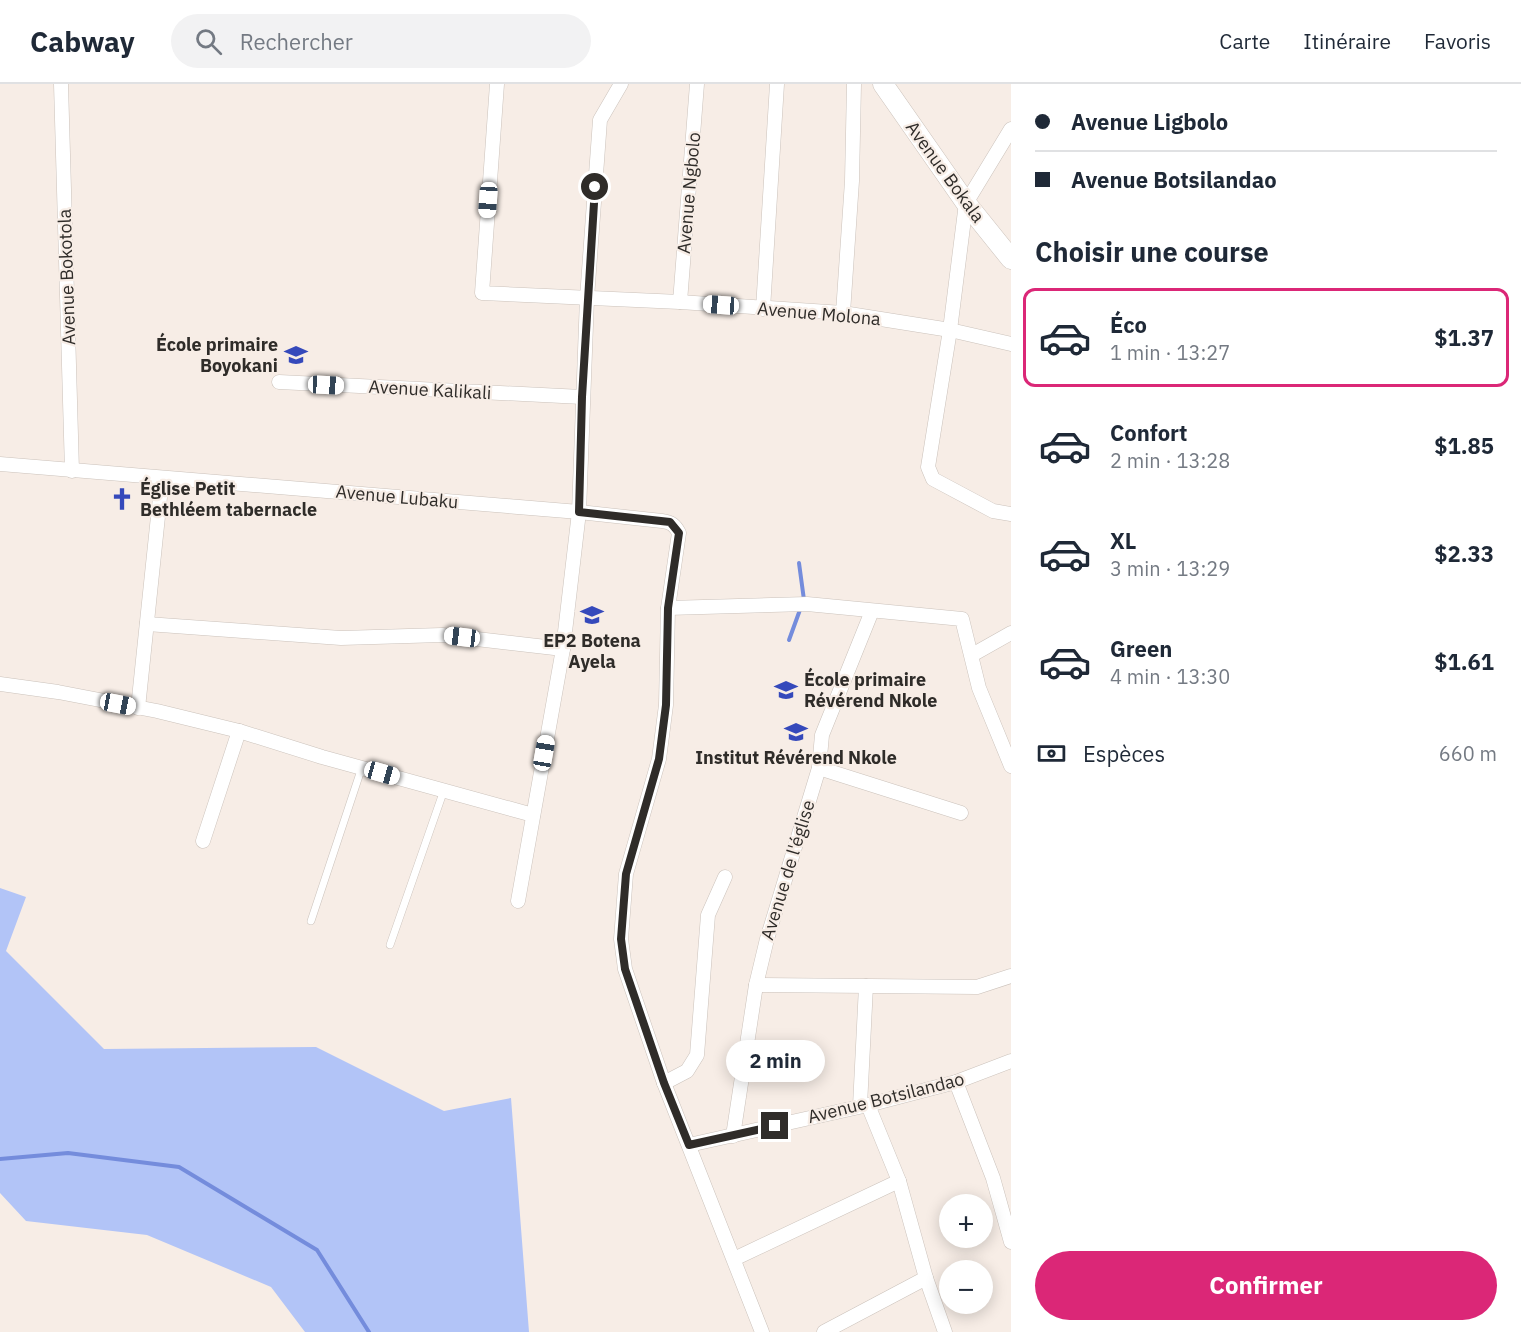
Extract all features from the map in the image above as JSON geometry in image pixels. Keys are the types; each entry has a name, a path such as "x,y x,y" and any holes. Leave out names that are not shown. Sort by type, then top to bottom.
{"street":[{"name":"Avenue Bokotola","path":"61,84 72,471"},
{"name":"Avenue Molona","path":"496,84 482,294 680,302 843,313 950,330 1011,344"},
{"path":"518,901 563,649 579,512 587,298 600,120 621,84"},
{"name":"Avenue Ngbolo","path":"680,302 697,84"},
{"path":"763,309 777,84"},
{"path":"843,313 852,181 854,84"},
{"name":"Avenue Bokala","path":"889,88 966,204 1011,259"},
{"path":"1011,129 966,204 950,330 928,467 933,479 993,511 1011,514"},
{"name":"Avenue Kalikali","path":"279,382 582,397"},
{"name":"Avenue Lubaku","path":"0,464 579,512 670,522 676,526 679,533 668,608"},
{"path":"138,708 162,478"},
{"path":"762,1332 664,1083 625,969 621,939 626,874 659,759 666,705 668,608 802,604 962,619 979,688 1011,766"},
{"name":"Avenue de l'église","path":"732,1136 756,985 767,939 819,768 822,735 872,611"},
{"path":"147,624 341,638 442,635 563,649"},
{"path":"972,655 1011,633"},
{"path":"0,684 58,692 138,708 239,732 533,815"},
{"path":"203,841 239,732"},
{"path":"819,768 961,813"},
{"path":"664,1083 687,1071 697,1055 708,915 725,877"},
{"path":"756,985 977,987 1011,976"},
{"path":"866,986 864,1106 899,1181 926,1278 945,1332"},
{"name":"Avenue Botsilandao","path":"689,1145 864,1106 956,1082 1011,1061"},
{"path":"956,1082 993,1178 1011,1242"},
{"path":"734,1259 899,1181"},
{"path":"824,1332 926,1278"}],"lane":[{"path":"311,921 362,767"},
{"path":"390,945 444,790"}],"shaded area":[{"path":"0,888 26,897 6,951 104,1049 316,1047 444,1111 511,1098 529,1332 305,1332 271,1287 147,1235 26,1221 0,1193"}],"waterway":[{"path":"799,563 804,600"},
{"path":"789,640 801,607"},
{"path":"0,1159 68,1153 179,1167 317,1250 369,1332"}],"place":[{"name":"École primaire Boyokani","path":"296,355"},
{"name":"Église Petit Bethléem tabernacle","path":"122,499"},
{"name":"EP2 Botena Ayela","path":"592,615"},
{"name":"École primaire Révérend Nkole","path":"786,690"},
{"name":"Institut Révérend Nkole","path":"796,732"}],"route":[{"path":"595,187 582,397 579,512 670,522 676,526 679,533 668,608 668,672 659,759 626,874 621,939 625,969 664,1083 689,1145 775,1126"}]}
